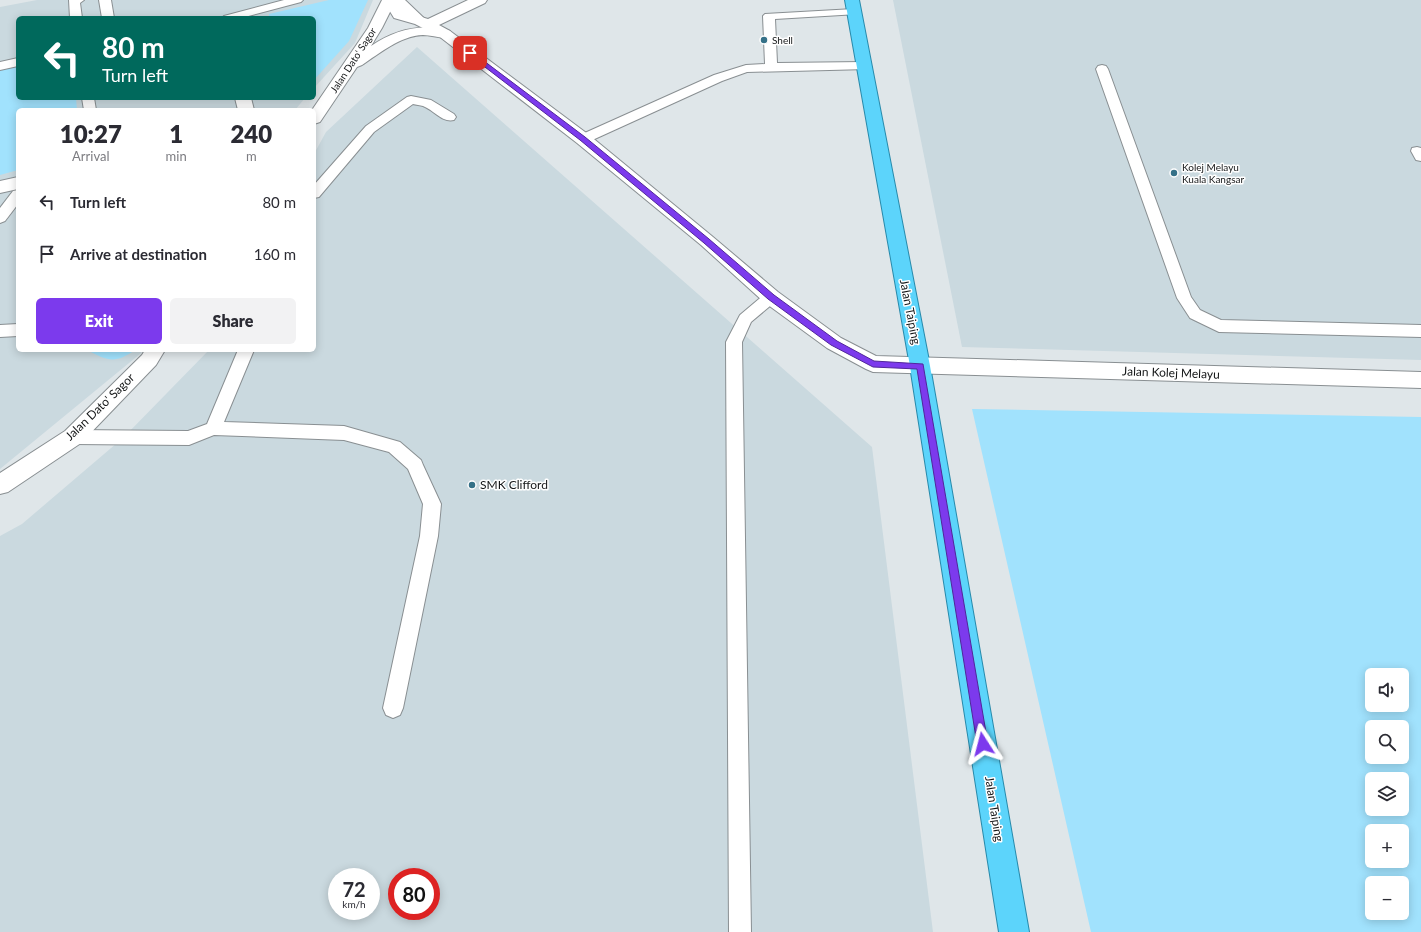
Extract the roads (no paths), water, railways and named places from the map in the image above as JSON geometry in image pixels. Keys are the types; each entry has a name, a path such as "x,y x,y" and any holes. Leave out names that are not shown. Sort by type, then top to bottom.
{"highway":[{"name":"Jalan Taiping","path":"853,6 920,366 1014,932"}],"street":[{"path":"392,0 423,23"},
{"path":"392,0 399,15"},
{"name":"Jalan Dato' Sagor","path":"316,116 350,67 392,0"},
{"path":"375,28 389,18 399,15 423,23 480,0"},
{"name":"Jalan Kolej Melayu","path":"423,23 445,34 583,139 707,241 771,297 834,343 873,364 1421,380"},
{"path":"350,67 384,43 406,33 423,31 445,34"},
{"path":"0,187 16,183"},
{"name":"Jalan Dato' Sagor","path":"0,485 73,437 149,360 154,352"}],"lane":[{"path":"76,16 74,1 78,0"},
{"path":"105,0 108,16"},
{"path":"235,16 278,3 297,0"},
{"path":"771,67 769,16 853,6"},
{"path":"0,66 16,62"},
{"path":"583,139 718,78 746,68 864,66"},
{"path":"1102,69 1184,298 1195,314 1219,326 1421,331"},
{"path":"316,192 370,129 411,100 427,103 450,118"},
{"path":"0,218 16,197"},
{"path":"740,932 734,342 745,319 771,297"},
{"path":"0,332 16,330"},
{"path":"213,428 245,352"},
{"path":"73,437 189,438 213,428 344,433 394,447 415,465 432,504 430,536 393,708"}],"place":[{"name":"Shell","path":"764,40"},
{"name":"Kolej Melayu Kuala Kangsar","path":"1174,173"},
{"name":"SMK Clifford","path":"472,485"}]}
